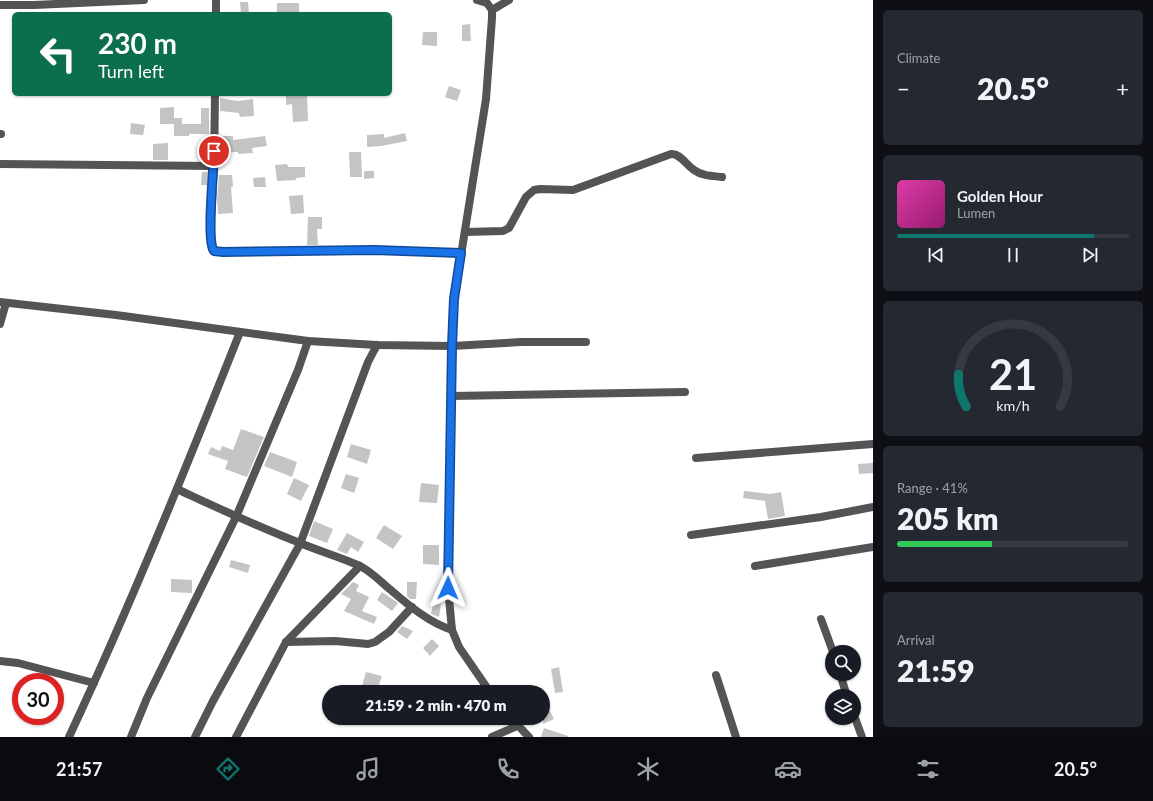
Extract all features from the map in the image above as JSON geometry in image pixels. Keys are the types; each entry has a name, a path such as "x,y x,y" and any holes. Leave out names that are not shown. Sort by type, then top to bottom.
{"street":[{"path":"0,5 144,0"},
{"path":"216,0 216,12"},
{"path":"477,0 487,3 492,10 486,99 454,299 448,588 452,630 459,647 485,685"},
{"path":"492,10 509,0"},
{"path":"215,96 214,166 210,234 212,248 214,251 374,250 461,253"},
{"path":"465,232 507,230 526,197 534,190 572,190 671,154 678,156 693,170 703,174 722,177"},
{"path":"0,164 214,166"},
{"path":"0,324 3,302 116,315 308,341 376,345 452,346 521,342 586,342"},
{"path":"69,737 94,683 177,489 240,332"},
{"path":"131,737 147,698 236,517 298,370 308,341"},
{"path":"195,737 213,701 300,544 368,362 376,345"},
{"path":"451,396 686,392"},
{"path":"696,458 873,444"},
{"path":"177,489 236,517 300,544 360,566 373,574 412,607 437,624 452,630"},
{"path":"691,535 821,517 873,507"},
{"path":"755,566 873,547"},
{"path":"236,737 286,642 360,566"},
{"path":"286,642 335,641 368,644 375,642 390,632 412,607"},
{"path":"822,619 831,645"},
{"path":"0,661 18,663 94,683"},
{"path":"716,676 736,737"},
{"path":"858,725 862,737"},
{"path":"492,737 517,726 529,737"}],"building":[{"path":"240,2 248,2 249,12 241,12"},
{"path":"277,3 299,3 299,12 277,12"},
{"path":"470,24 471,41 462,41 462,25"},
{"path":"423,32 437,32 437,46 422,45"},
{"path":"449,86 461,90 457,101 445,97"},
{"path":"286,96 307,96 308,121 293,122 292,104 286,105"},
{"path":"220,98 238,101 253,99 254,116 240,117 239,113 220,111"},
{"path":"174,107 174,118 182,118 182,124 201,124 201,108 209,108 209,134 174,136 174,124 160,124 160,108"},
{"path":"131,123 145,125 143,135 130,134"},
{"path":"405,133 407,141 367,147 367,135 384,134 384,138"},
{"path":"220,136 233,136 233,140 265,136 267,146 252,148 253,153 238,154 238,152 220,152"},
{"path":"168,143 168,160 153,160 153,144"},
{"path":"349,152 361,152 362,177 350,177"},
{"path":"287,164 288,167 305,167 305,177 296,178 296,180 277,181 275,165"},
{"path":"364,171 374,171 374,178 364,179"},
{"path":"202,172 208,172 207,185 201,185"},
{"path":"219,175 232,175 233,187 231,187 233,213 218,214 217,200"},
{"path":"265,177 266,187 254,187 253,178"},
{"path":"303,195 304,213 291,214 289,196"},
{"path":"308,217 322,217 322,229 317,229 318,245 307,245"},
{"path":"241,429 264,437 247,477 225,469 228,461 208,454 211,447 220,451 222,446 233,450"},
{"path":"351,444 371,450 367,464 347,457"},
{"path":"270,452 297,462 292,477 264,466"},
{"path":"873,463 873,473 859,474 858,464"},
{"path":"346,474 359,478 354,493 341,488"},
{"path":"294,478 309,485 301,501 287,494"},
{"path":"421,483 439,485 437,503 419,502"},
{"path":"744,491 770,494 781,492 785,516 768,519 765,501 743,498"},
{"path":"314,521 333,529 327,543 309,536"},
{"path":"384,525 402,536 393,549 376,538"},
{"path":"347,533 364,542 358,552 351,547 347,554 337,550"},
{"path":"423,545 439,545 439,565 423,564"},
{"path":"231,560 250,565 248,573 229,567"},
{"path":"171,579 192,580 192,593 171,592"},
{"path":"353,582 359,585 356,591 369,597 362,611 377,617 374,624 344,611 351,599 341,594"},
{"path":"407,582 417,582 416,599 410,599 407,596"},
{"path":"382,592 398,603 392,611 377,600"},
{"path":"433,603 441,604 439,617 431,614"},
{"path":"402,626 413,631 407,639 397,632"},
{"path":"432,639 439,646 430,656 423,648"},
{"path":"559,667 563,692 555,693 551,669"},
{"path":"366,672 382,676 379,685 362,685"},
{"path":"550,711 554,719 550,721"},
{"path":"544,728 568,736 568,737 541,737"}],"route":[{"path":"214,151 210,234 212,248 214,251 374,250 461,253 454,299 452,346 448,588"}]}
